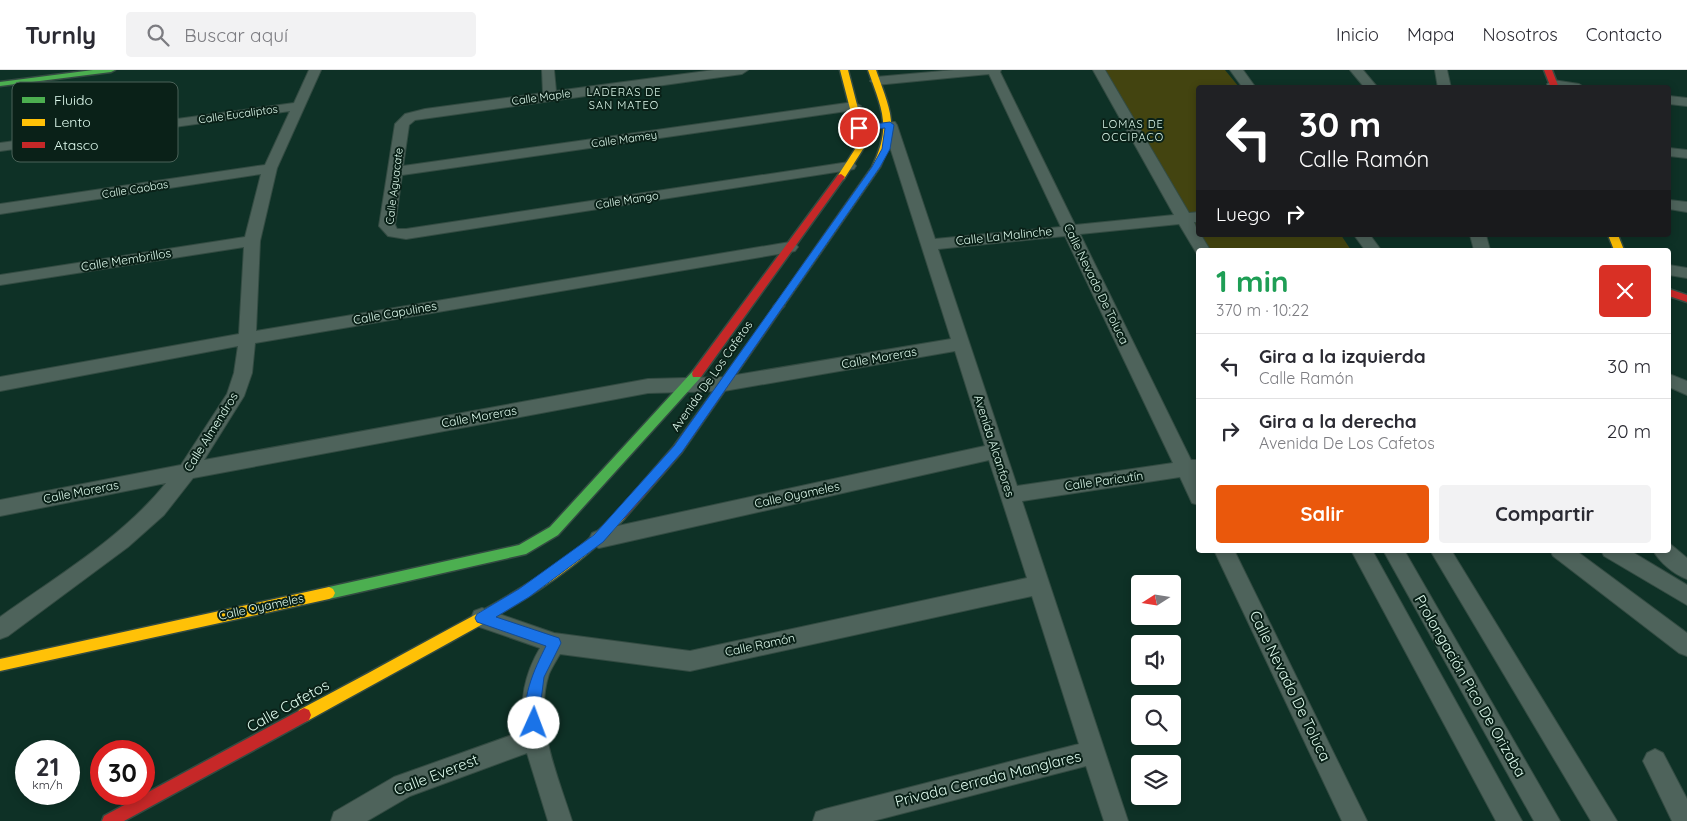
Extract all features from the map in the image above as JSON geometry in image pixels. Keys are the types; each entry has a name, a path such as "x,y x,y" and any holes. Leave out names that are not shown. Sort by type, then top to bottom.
{"street":[{"path":"16,82 111,70"},
{"name":"Calle Almendros","path":"0,629 121,541 157,509 187,471 235,396 243,373 247,338 252,241 270,168 314,70"},
{"path":"548,70 550,96"},
{"name":"Calle Maple","path":"402,124 410,117 425,113 742,70"},
{"name":"Avenida Alcanfores","path":"844,70 854,106 873,127 929,245 1116,821"},
{"path":"874,75 994,70"},
{"name":"Calle Nevado De Toluca","path":"994,70 1070,229 1192,468 1196,485"},
{"path":"1099,70 1191,218 1196,233"},
{"path":"1236,70 1248,85"},
{"path":"1356,70 1369,85"},
{"path":"1441,70 1444,85"},
{"path":"1548,70 1554,85"},
{"name":"Avenida Alcanfores","path":"873,127 874,75"},
{"path":"1671,100 1687,102"},
{"name":"Calle Eucaliptos","path":"178,122 297,106"},
{"name":"Calle Mamey","path":"394,172 854,106"},
{"name":"Calle Aguacate","path":"402,124 387,226 393,233 406,234"},
{"name":"Avenida De Los Cafetos","path":"482,618 524,593 598,538 678,449 876,167 886,149 873,127 849,166 689,384 554,531 522,550"},
{"path":"1671,152 1687,154"},
{"name":"Calle Mango","path":"406,234 849,166"},
{"name":"Calle Caobas","path":"0,209 270,168"},
{"path":"1671,204 1687,207"},
{"name":"Calle La Malinche","path":"929,245 1191,218"},
{"path":"1363,237 1372,248"},
{"name":"Calle Membrillos","path":"0,280 252,241"},
{"name":"Calle Capulines","path":"0,384 247,338 790,247"},
{"path":"1671,270 1687,273"},
{"path":"1671,293 1687,299"},
{"name":"Calle Moreras","path":"0,508 187,471 648,386 724,384 960,344"},
{"path":"1671,381 1687,388"},
{"name":"Calle Oyameles","path":"598,538 996,450"},
{"name":"Calle Paricutín","path":"1010,495 1192,468"},
{"name":"Calle Oyameles","path":"0,665 522,550"},
{"name":"Calle Nevado De Toluca","path":"1225,553 1355,821"},
{"path":"1363,553 1510,821"},
{"name":"Prolongación Pico De Orizaba","path":"1395,553 1548,821"},
{"path":"1442,553 1605,821"},
{"path":"1564,553 1687,646"},
{"path":"1617,553 1687,596"},
{"name":"Calle Ramón","path":"482,618 554,643 690,661 1039,585"},
{"name":"Calle Cafetos","path":"109,821 482,618"},
{"path":"554,643 537,677 533,708 534,739 560,821"},
{"name":"Calle Everest","path":"343,821 403,786 534,739"},
{"name":"Privada Cerrada Manglares","path":"825,821 1093,752"},
{"path":"1655,761 1685,821"}],"shaded area":[{"path":"1103,70 1225,70 1237,85 1196,85 1196,229"},
{"path":"1201,237 1342,237 1350,248 1207,248"}],"traffic: fast":[{"path":"16,82 111,70"},
{"path":"0,84 12,82"},
{"path":"329,593 522,550 554,531 697,374"}],"traffic: slow":[{"path":"841,177 861,146 859,128 844,70"},
{"path":"779,306 876,167 883,153 887,140 888,118 872,70"},
{"path":"1614,237 1618,248"},
{"path":"304,715 524,593 599,539 620,516"},
{"path":"0,665 329,593"}],"traffic: jam":[{"path":"1548,70 1554,85"},
{"path":"697,374 841,177"},
{"path":"1671,293 1687,299"},
{"path":"620,516 678,449 779,306"},
{"path":"109,821 304,715"}],"district":[{"name":"LADERAS DE SAN MATEO","path":"624,98"},
{"name":"LOMAS DE OCCIPACO","path":"1133,130"}],"route":[{"path":"534,723 533,708 537,677 554,643 482,618 524,593 598,538 678,449 876,167 886,149 890,125 859,128"}]}
